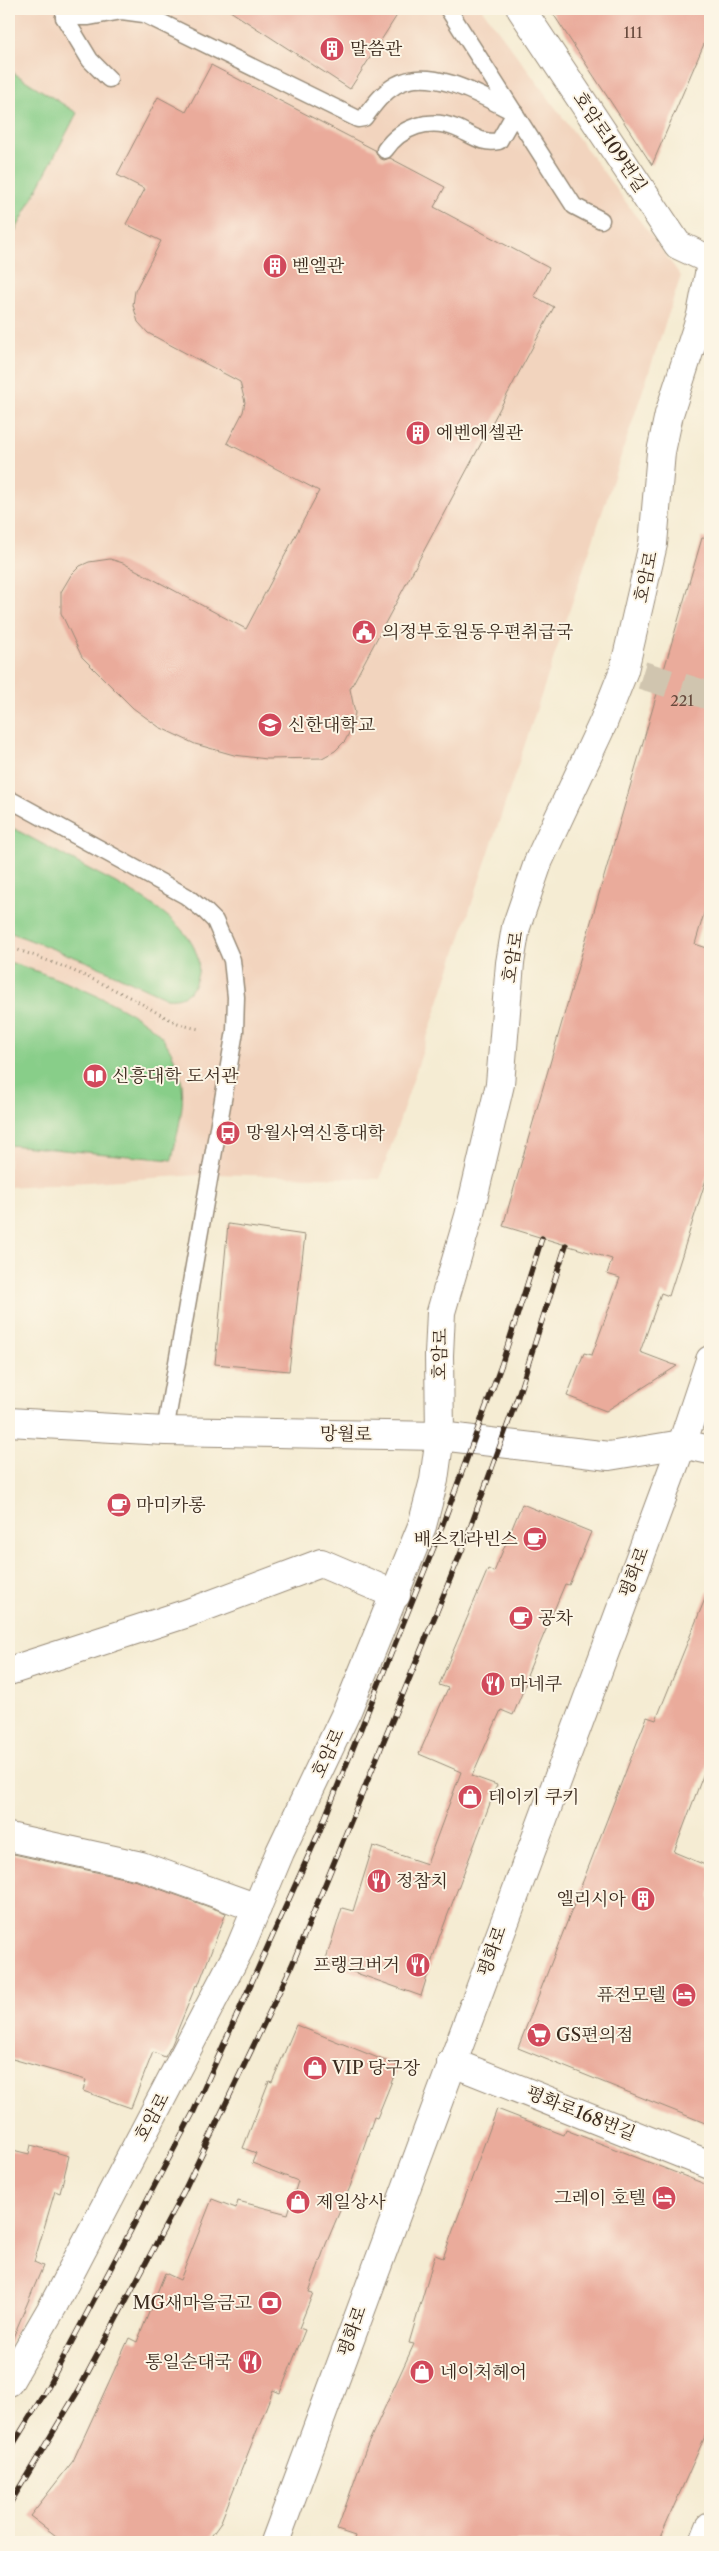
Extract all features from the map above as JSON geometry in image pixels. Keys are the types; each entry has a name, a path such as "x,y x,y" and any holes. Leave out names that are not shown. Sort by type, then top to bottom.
{"street":[{"name":"호암로109번길","path":"521,9 678,244 710,260"},
{"name":"호암로","path":"9,2382 58,2297 240,1948 347,1711 396,1595 422,1526 434,1480 440,1436 441,1312 469,1216 500,1084 510,963 516,927 539,860 603,723 633,672 653,544 661,452 669,414 701,315 710,269"},
{"name":"평화로","path":"275,2542 451,2062 682,1444 710,1360"},
{"name":"망월로","path":"9,1422 165,1431 440,1436 609,1456 682,1444"},
{"path":"682,1444 710,1450"},
{"path":"9,1671 188,1614 321,1563 396,1595"},
{"path":"9,1837 141,1866 257,1908"},
{"name":"평화로168번길","path":"451,2062 710,2165"},
{"path":"704,2542 710,2527"}],"lane":[{"path":"448,9 574,206 601,220"},
{"path":"66,13 89,17 122,11 144,14 358,120 364,118 388,90 398,84 419,80 433,80 466,89 515,113"},
{"path":"66,13 90,60 109,79"},
{"path":"385,150 401,133 409,128 429,123 455,127 490,143 499,141 515,113"},
{"path":"9,799 186,896 215,921 232,960 236,997 235,1031 165,1431"}],"path":[{"path":"9,947 86,976 127,996 172,1022 201,1029"}],"shaded area":[{"name":"신한대학교","path":"9,9 482,9 681,276 380,1179 215,1174 9,1187"}],"green space":[{"path":"9,70 77,113 9,243"},
{"path":"9,826 123,887 165,914 182,930 194,948 199,967 191,990 182,997 167,998 90,963 9,932"},
{"path":"9,962 45,974 111,1002 147,1024 160,1035 168,1045 174,1058 179,1071 183,1093 172,1160 9,1145"}],"building":[{"name":"말씀관","path":"227,9 401,9 350,89"},
{"path":"550,9 710,9 710,30 652,165"},
{"path":"211,65 375,150 379,158 384,160 390,158 445,187 434,207 549,268 534,296 554,307 350,689 355,713 352,727 345,741 335,751 322,758 267,759 234,755 195,744 159,727 133,708 82,657 61,613 61,592 71,575 80,566 89,562 110,559 123,563 246,629 319,491 227,443 243,412 245,402 240,382 148,333 138,322 133,305 135,291 161,241 126,224 145,189 117,175 158,97 186,112"},
{"path":"702,538 710,539 710,893 695,944 710,949 710,1167 669,1296 661,1293 640,1352 677,1366 606,1411 567,1396 584,1353 592,1355 620,1278 607,1274 612,1259 503,1226"},
{"path":"228,1224 305,1235 289,1371 215,1364"},
{"path":"522,1504 591,1532 569,1585 565,1584 527,1675 529,1676 513,1715 501,1710 472,1776 497,1785 439,1938 421,1996 325,1962 342,1908 353,1911 373,1846 427,1864 461,1772 419,1754 448,1688 439,1685 488,1569 494,1572"},
{"path":"709,1589 710,1757 674,1852 710,1867 710,2125 518,2048 647,1717 656,1720"},
{"path":"9,1853 137,1881 226,1913 198,1986 196,1985 172,2044 165,2057 153,2052 131,2108 83,2091 86,2080 9,2058"},
{"path":"296,2025 398,2066 377,2118 374,2117 350,2187 326,2244 309,2292 313,2293 299,2328 305,2330 280,2393 273,2390 220,2524 207,2542 64,2542 30,2516 73,2461 129,2338 137,2342 165,2273 180,2280 212,2199 236,2208 238,2201 288,2214 298,2181 252,2163 256,2153 243,2148 269,2081 272,2082"},
{"path":"497,2109 564,2135 566,2130 710,2186 710,2425 658,2542 353,2542 355,2536 337,2530 367,2446 414,2344 409,2343 435,2255 443,2258"},
{"path":"31,2145 69,2156 60,2193 55,2191 34,2262 43,2266 9,2347 9,2149 29,2154"}],"tunnel":[{"path":"642,675 710,696"}],"railway":[{"path":"9,2451 44,2394 193,2113 320,1830 438,1537 501,1366 542,1238"},
{"path":"9,2505 78,2391 184,2191 292,1965 464,1545 518,1396 566,1245"}],"place":[{"name":"말씀관","path":"332,49"},
{"name":"벧엘관","path":"275,266"},
{"name":"에벤에셀관","path":"418,433"},
{"name":"의정부호원동우편취급국","path":"364,632"},
{"name":"신한대학교","path":"270,725"},
{"name":"신흥대학 도서관","path":"95,1076"},
{"name":"망월사역신흥대학","path":"228,1133"},
{"name":"마미카롱","path":"119,1505"},
{"name":"배스킨라빈스","path":"535,1539"},
{"name":"공차","path":"521,1618"},
{"name":"마네쿠","path":"493,1684"},
{"name":"테이키 쿠키","path":"470,1797"},
{"name":"정참치","path":"379,1881"},
{"name":"엘리시아","path":"643,1899"},
{"name":"프랭크버거","path":"418,1965"},
{"name":"퓨전모텔","path":"684,1995"},
{"name":"GS편의점","path":"539,2035"},
{"name":"VIP 당구장","path":"315,2068"},
{"name":"그레이 호텔","path":"664,2198"},
{"name":"제일상사","path":"298,2202"},
{"name":"MG새마을금고","path":"270,2303"},
{"name":"통일순대국","path":"250,2362"},
{"name":"네이처헤어","path":"422,2372"}]}
